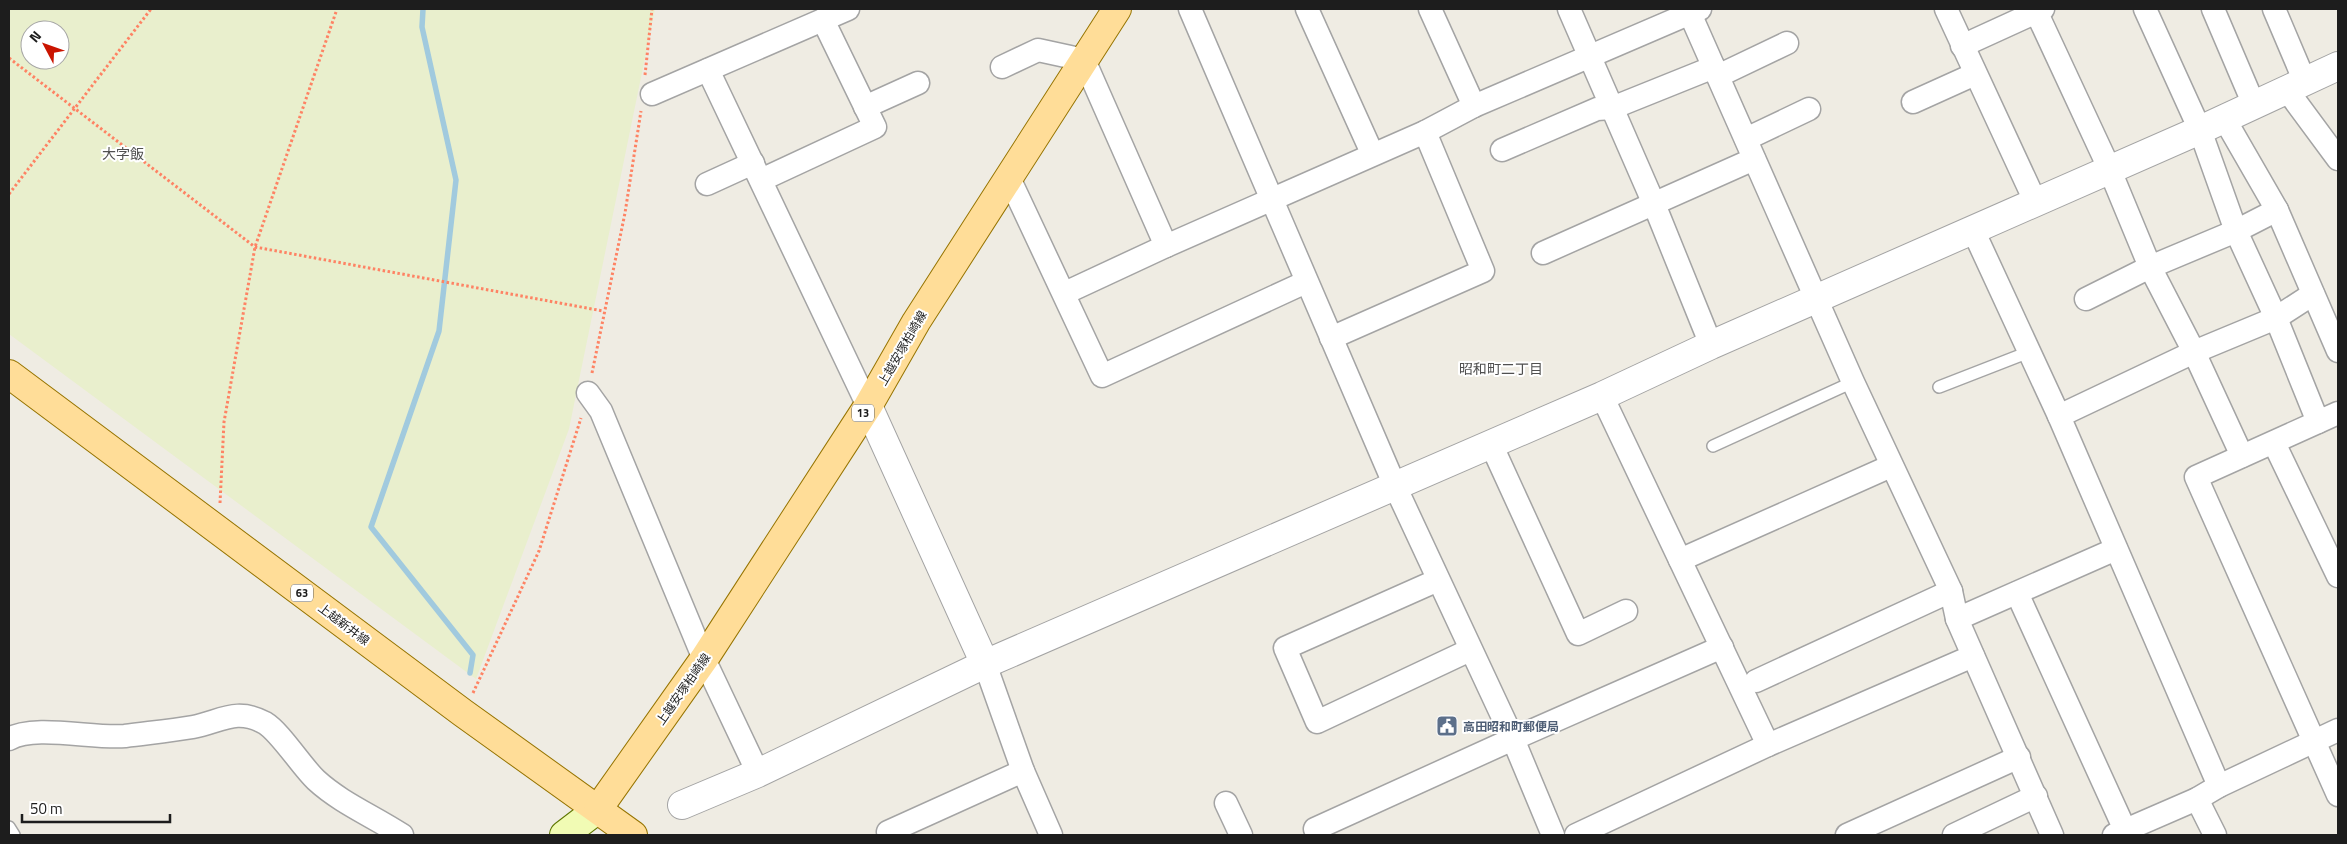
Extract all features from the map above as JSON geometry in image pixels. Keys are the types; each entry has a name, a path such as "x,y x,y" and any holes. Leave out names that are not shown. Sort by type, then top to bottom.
{"main road":[{"name":"上越安塚柏崎線","path":"598,809 704,659 868,406 916,322 1117,9"},
{"name":"上越新井線","path":"9,374 463,713 633,835"},
{"path":"564,835 598,809"}],"street":[{"path":"648,89 708,70 848,9"},
{"path":"1190,9 1270,201 1395,486 1513,739 1553,835"},
{"path":"1307,9 1372,154"},
{"path":"1430,9 1474,106"},
{"path":"1569,9 1654,204 1711,345"},
{"path":"1946,9 2035,201"},
{"path":"2146,9 2212,124 2277,210 2338,351"},
{"path":"2213,9 2254,105"},
{"path":"2274,9 2296,86 2338,159"},
{"path":"1065,293 1166,246 1424,132 1474,106 1590,57 1692,10 1716,72 1853,382 1951,591 1957,619 1972,656 2019,757 2052,835"},
{"path":"1962,46 2038,10 2109,168 2150,267 2194,352 2242,456"},
{"path":"707,184 757,171 875,128 823,20"},
{"path":"1502,150 1596,109 1612,108 1716,72 1787,43"},
{"path":"1002,67 1038,50 1084,60 1166,246"},
{"path":"682,805 758,773 985,664 1602,396 1711,345 2212,124 2338,66"},
{"path":"708,70 868,406 985,664 1024,771 1051,835"},
{"path":"1913,102 1975,74"},
{"path":"865,107 918,83"},
{"path":"1543,253 1654,204 1750,149 1809,109"},
{"path":"2212,124 2236,231 2276,318 2328,417 2196,477 2338,795"},
{"path":"1331,338 1491,267 1424,132"},
{"path":"1009,178 1065,293 1102,376 1306,282"},
{"path":"2086,299 2150,267 2236,231 2277,210"},
{"path":"1973,230 2060,416 2219,786"},
{"path":"2060,416 2194,352 2276,318 2313,294"},
{"path":"588,393 601,411 704,659 758,773"},
{"path":"1602,396 1768,745"},
{"path":"2274,443 2338,576"},
{"path":"1492,444 1578,634 1626,611"},
{"path":"1680,560 1891,466"},
{"path":"1957,619 2116,549"},
{"path":"1438,580 1285,648 1317,722 1470,650"},
{"path":"1756,681 1951,591"},
{"path":"2017,592 2119,833 2197,798 2338,730"},
{"path":"1315,829 1722,647"},
{"path":"1576,835 1768,745 1972,656"},
{"path":"9,740 39,733 98,737 123,736 194,727 225,716 249,717 267,724 314,778 335,796 370,814 402,835"},
{"path":"1846,835 2019,757"},
{"path":"890,835 888,832 1024,771"},
{"path":"1954,835 2036,796"},
{"path":"2197,798 2215,835"},
{"path":"1226,803 1241,835"}],"lane":[{"path":"1939,387 2029,352"},
{"path":"1713,446 1853,382"},
{"path":"9,827 14,835"}],"path":[{"path":"9,194 151,9"},
{"path":"219,531 224,422 255,247 337,9"},
{"path":"648,89 652,9"},
{"path":"9,58 255,247 603,311"}],"green space":[{"path":"9,9 655,9 569,429 476,679 9,334"}],"waterway":[{"path":"423,9 422,27 456,180 439,331 371,527 473,655 470,673"}],"place":[{"name":"高田昭和町郵便局","path":"1447,726"}],"district":[{"name":"大字飯","path":"123,153"},
{"name":"昭和町二丁目","path":"1501,368"}]}
